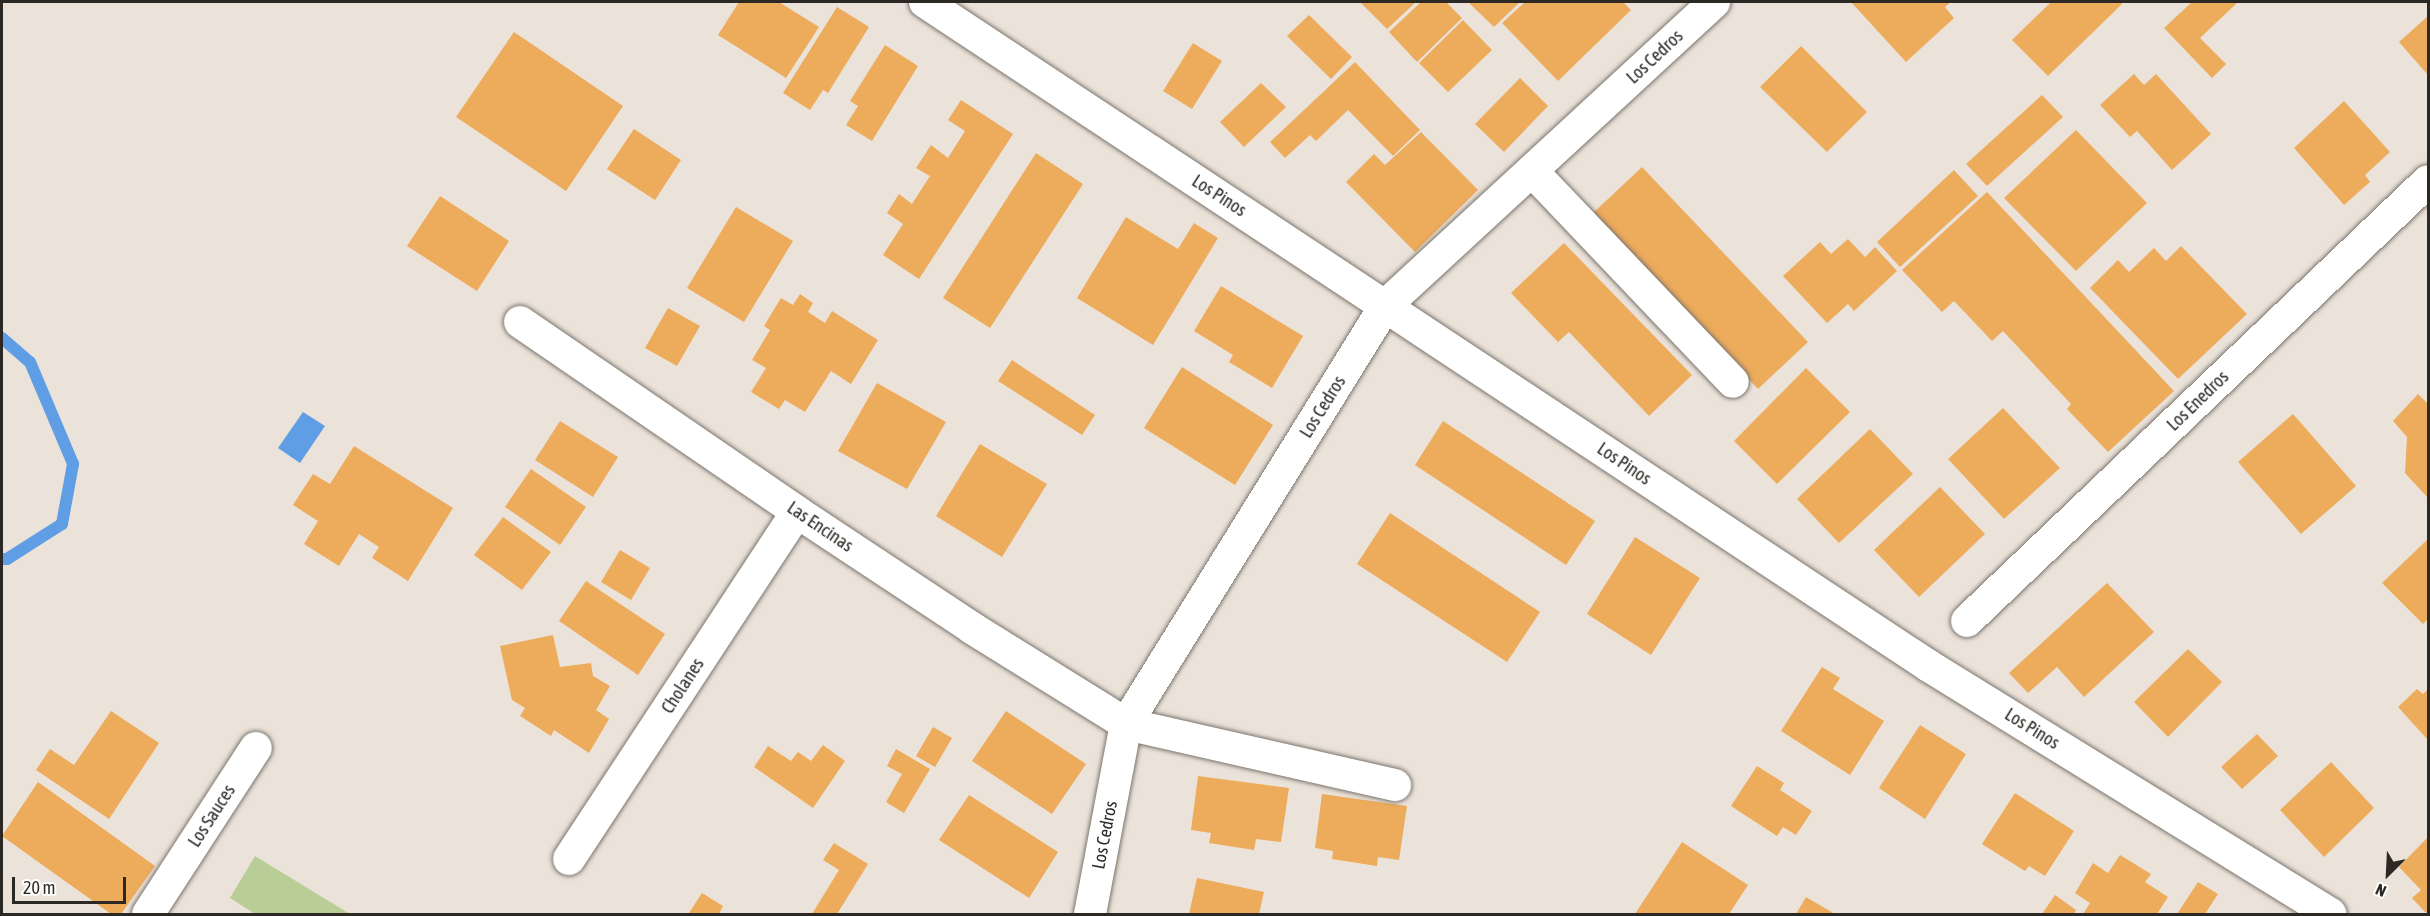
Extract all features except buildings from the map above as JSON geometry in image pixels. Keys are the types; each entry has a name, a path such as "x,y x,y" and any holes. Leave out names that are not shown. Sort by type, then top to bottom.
{"street":[{"name":"Los Pinos","path":"925,2 1929,666 2331,915"},
{"name":"Los Cedros","path":"1090,915 1126,724 1385,306 1714,2"},
{"path":"1532,171 1733,382"},
{"name":"Los Enedros","path":"1967,621 2428,181"},
{"name":"Las Encinas","path":"520,322 797,512 972,628 1126,724 1395,785"},
{"name":"Cholanes","path":"568,859 797,512"},
{"name":"Los Sauces","path":"148,915 256,748"}],"green space":[{"path":"255,856 350,914 255,914 230,898"}],"water":[{"path":"303,412 325,426 300,463 278,448"}],"waterway":[{"path":"2,338 30,362 73,464 62,524 7,559 2,559"}]}
